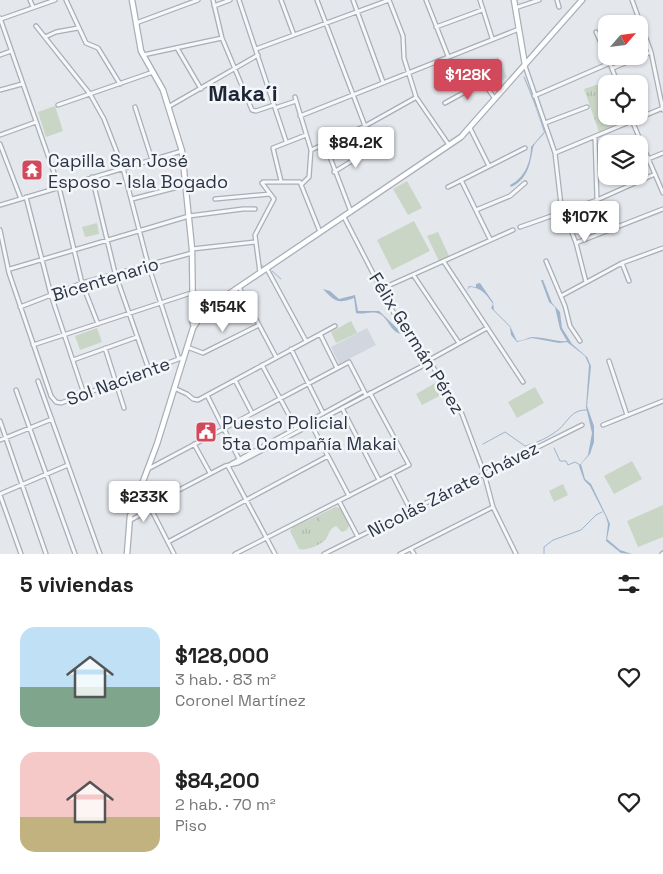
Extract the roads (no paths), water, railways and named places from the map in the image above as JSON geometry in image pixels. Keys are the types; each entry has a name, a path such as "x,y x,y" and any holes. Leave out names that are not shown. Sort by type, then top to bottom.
{"main road":[{"path":"132,0 142,55 153,72 168,107 182,151 190,216 194,292 198,318"},
{"path":"514,0 523,67"},
{"path":"127,554 129,518 148,469 174,388 181,358 198,318 213,304 450,146 470,128 582,0"},
{"path":"193,328 195,300"}],"street":[{"path":"30,0 33,8"},
{"path":"55,0 0,19 59,187 76,250 82,283 98,324"},
{"path":"66,0 87,44 98,48 120,84"},
{"path":"136,23 198,0"},
{"path":"213,0 222,38 252,111 256,112 275,107 296,99 311,150 309,177 302,184"},
{"path":"214,6 230,0"},
{"path":"239,0 286,141"},
{"path":"281,0 294,35"},
{"path":"317,0 365,126"},
{"path":"354,0 383,82"},
{"path":"256,49 389,0 403,36 407,73 416,98 450,146"},
{"path":"426,0 448,56"},
{"path":"480,0 492,38"},
{"path":"515,8 539,0"},
{"path":"557,0 559,8"},
{"path":"632,0 651,52 663,109 648,115"},
{"path":"436,27 482,10"},
{"path":"36,26 90,94 104,119 123,168 160,303 181,358"},
{"path":"45,37 56,32 78,28"},
{"path":"300,116 519,28"},
{"path":"596,32 598,36"},
{"path":"142,55 222,38"},
{"path":"178,48 201,89"},
{"path":"0,55 11,51"},
{"path":"613,68 651,52"},
{"path":"168,107 258,55"},
{"path":"534,96 605,65"},
{"path":"611,65 615,75"},
{"path":"523,67 556,154 562,211 576,243 586,282"},
{"path":"58,105 153,72"},
{"path":"445,103 484,82 495,100"},
{"path":"0,90 22,84"},
{"path":"311,150 365,126 416,98"},
{"path":"136,107 152,160"},
{"path":"545,123 587,107"},
{"path":"0,135 36,122"},
{"path":"556,154 625,125"},
{"path":"470,128 489,166"},
{"path":"281,181 272,151 275,146 306,135"},
{"path":"595,138 596,200"},
{"path":"0,144 21,199"},
{"path":"325,144 334,172 351,212"},
{"path":"448,187 525,148"},
{"path":"0,204 182,151"},
{"path":"334,172 368,151"},
{"path":"663,153 648,159 661,184 663,193"},
{"path":"520,227 596,200 655,174"},
{"path":"92,177 115,273 149,370"},
{"path":"461,180 490,239"},
{"path":"260,273 255,235 274,200 262,182 281,181 302,184"},
{"path":"476,210 510,196 525,183"},
{"path":"302,184 320,233"},
{"path":"132,199 186,185"},
{"path":"215,198 271,194"},
{"path":"26,197 51,295 84,394"},
{"path":"10,269 190,216 243,208 255,209"},
{"path":"576,243 663,209"},
{"name":"Félix Germán Pérez","path":"344,217 404,330 430,362 462,414 484,473 493,507 516,554"},
{"path":"0,230 20,307 33,345 194,292"},
{"path":"381,289 414,276 490,239 513,230"},
{"name":"Bicentenario","path":"20,307 82,283 192,251 255,242"},
{"path":"561,296 622,263 663,249"},
{"path":"546,261 561,296 570,326 580,342"},
{"path":"444,262 523,382"},
{"path":"622,263 629,281"},
{"path":"267,269 306,341"},
{"path":"414,276 459,343"},
{"path":"239,287 276,357"},
{"path":"186,347 203,354 259,325"},
{"path":"174,388 188,394 194,400 207,395 335,326"},
{"path":"129,518 210,473 240,460 430,362 431,359 487,328"},
{"path":"320,334 337,368"},
{"path":"73,360 137,337"},
{"name":"Sol Naciente","path":"33,345 54,400 61,403 181,358"},
{"path":"105,348 124,408"},
{"path":"291,349 324,415"},
{"path":"609,361 627,415"},
{"path":"148,469 349,362 409,465 235,554"},
{"path":"262,365 296,430"},
{"path":"235,380 252,413"},
{"path":"38,381 100,554"},
{"path":"16,390 75,554"},
{"path":"296,430 342,408 367,393"},
{"path":"207,395 240,460"},
{"path":"603,425 663,401"},
{"path":"342,408 379,480"},
{"path":"0,440 52,419"},
{"path":"0,421 46,554"},
{"path":"311,424 349,496"},
{"name":"Nicolás Zárate Chávez","path":"324,554 582,425"},
{"path":"194,444 210,473"},
{"path":"168,542 328,456"},
{"path":"21,554 0,495 68,465"},
{"path":"229,465 275,554"},
{"path":"392,474 411,511"},
{"path":"339,501 358,537"},
{"path":"150,507 174,554"},
{"path":"400,554 493,507"},
{"path":"411,549 414,554"}],"water":[{"path":"524,74 545,132 534,146 525,175 517,184 511,187 510,185 520,178 526,169 531,147 544,132"},
{"path":"541,280 543,280 552,303 560,312 562,328 572,344 587,357 591,366 587,406 594,426 594,442 590,454 581,464 585,479 591,484 610,524 607,539 620,550 632,554 621,553 606,541 608,524 606,517 590,486 584,480 579,466 588,455 592,433 586,407 589,365 585,356 567,342 559,343 532,338 522,341 532,337 567,341 560,329 555,307 549,302"},
{"path":"480,283 493,302 494,310 510,326 517,341 521,341 517,342 511,335 510,327 491,308 493,304 486,294 481,290 470,287 467,290 469,286 476,287 476,284"},
{"path":"323,289 330,291 339,299 355,295 358,311 379,311 403,334 396,332 380,314 374,312 356,313 354,298 337,301"}],"waterway":[{"path":"524,77 536,106"},
{"path":"260,264 264,267"},
{"path":"272,271 281,279"},
{"path":"483,444 505,432 525,446 529,445 554,433 573,414 587,410"},
{"path":"554,448 560,461 566,461 568,465 575,462 580,465"},
{"path":"544,554 544,547 553,540 581,530 596,515 602,512"}],"place":[{"name":"Capilla San José Esposo - Isla Bogado","path":"32,170"},
{"name":"Puesto Policial 5ta Compañía Makai","path":"206,432"}],"district":[{"name":"Maka´i","path":"243,93"}]}
